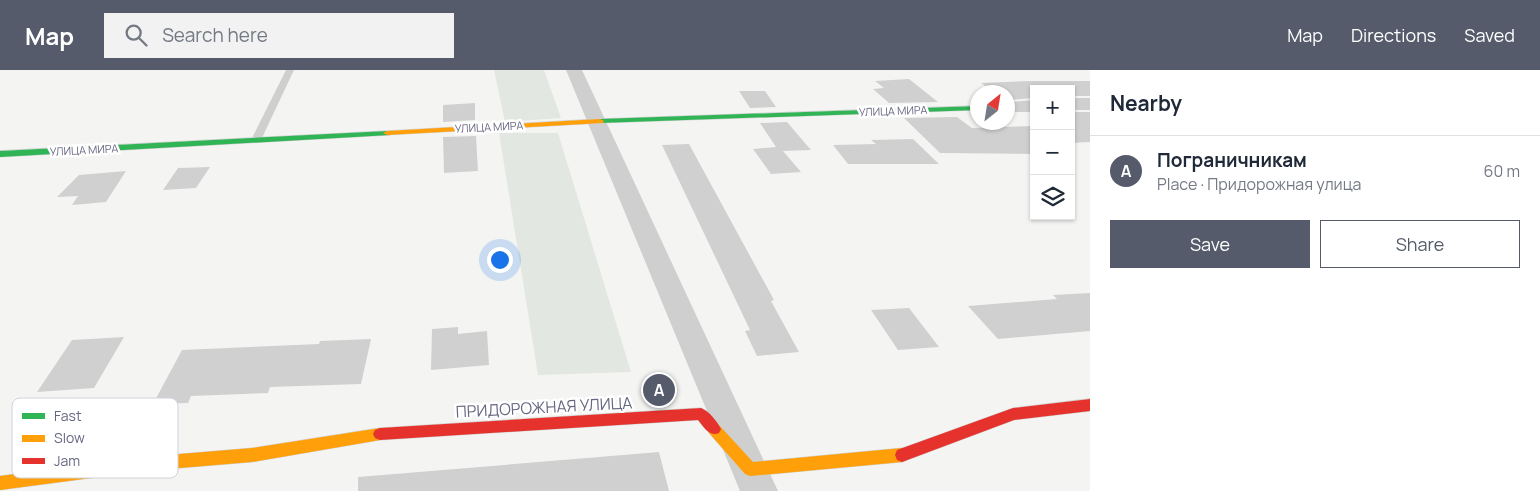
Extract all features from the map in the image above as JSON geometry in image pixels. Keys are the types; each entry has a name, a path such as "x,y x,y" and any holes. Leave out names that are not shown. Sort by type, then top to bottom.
{"street":[{"path":"574,70 755,480 900,456 1012,414 1090,405"},
{"path":"1075,104 1090,104"},
{"path":"1015,107 1030,106"},
{"name":"УЛИЦА МИРА","path":"0,154 596,122 970,108"},
{"name":"ПРИДОРОЖНАЯ УЛИЦА","path":"178,461 252,455 391,432 702,414 755,480"},
{"name":"ПРИДОРОЖНАЯ УЛИЦА","path":"0,483 38,478"}],"lane":[{"path":"256,140 290,70"}],"shaded area":[{"path":"494,70 544,70 561,118 505,122"},
{"path":"499,133 558,133 631,372 538,375"}],"building":[{"path":"909,79 938,102 889,103 873,89 884,88 875,81"},
{"path":"1090,81 1090,96 1075,96 1075,85 1030,85 1030,98 1015,99 1015,85 984,85 981,83"},
{"path":"739,91 765,91 776,107 750,108"},
{"path":"475,103 475,120 443,122 443,105"},
{"path":"1075,112 1090,112 1090,142 1075,143"},
{"path":"957,117 970,127 970,130 1015,130 1015,127 1030,126 1030,154 940,153 904,118"},
{"path":"787,122 811,150 783,151 801,172 771,174 753,149 776,147 760,123"},
{"path":"476,136 478,171 444,173 443,137"},
{"path":"913,139 939,164 848,164 833,145 876,144 871,140"},
{"path":"689,144 774,300 771,301 799,352 757,356 745,331 750,330 662,145"},
{"path":"210,167 196,188 163,190 178,168"},
{"path":"126,171 106,202 72,205 78,196 57,197 79,175"},
{"path":"1090,293 1090,331 998,339 968,306 1057,299 1053,295"},
{"path":"909,308 939,347 898,350 871,310"},
{"path":"458,327 458,334 487,331 489,365 431,370 432,329"},
{"path":"124,337 94,388 37,392 72,340"},
{"path":"371,339 361,384 270,387 268,393 191,396 188,403 178,403 178,398 156,398 182,350 319,344 320,341"},
{"path":"659,452 669,491 358,491 358,477"}],"traffic: fast":[{"path":"600,121 970,108"},
{"path":"0,154 387,133"}],"traffic: slow":[{"path":"387,133 600,121"},
{"path":"714,429 750,469 902,455"},
{"path":"178,461 252,455 380,434"},
{"path":"0,483 38,478"}],"traffic: jam":[{"path":"902,455 1013,414 1090,405"},
{"path":"380,434 701,414 714,429"}],"place":[{"name":"Пограничникам","path":"659,390"}]}
